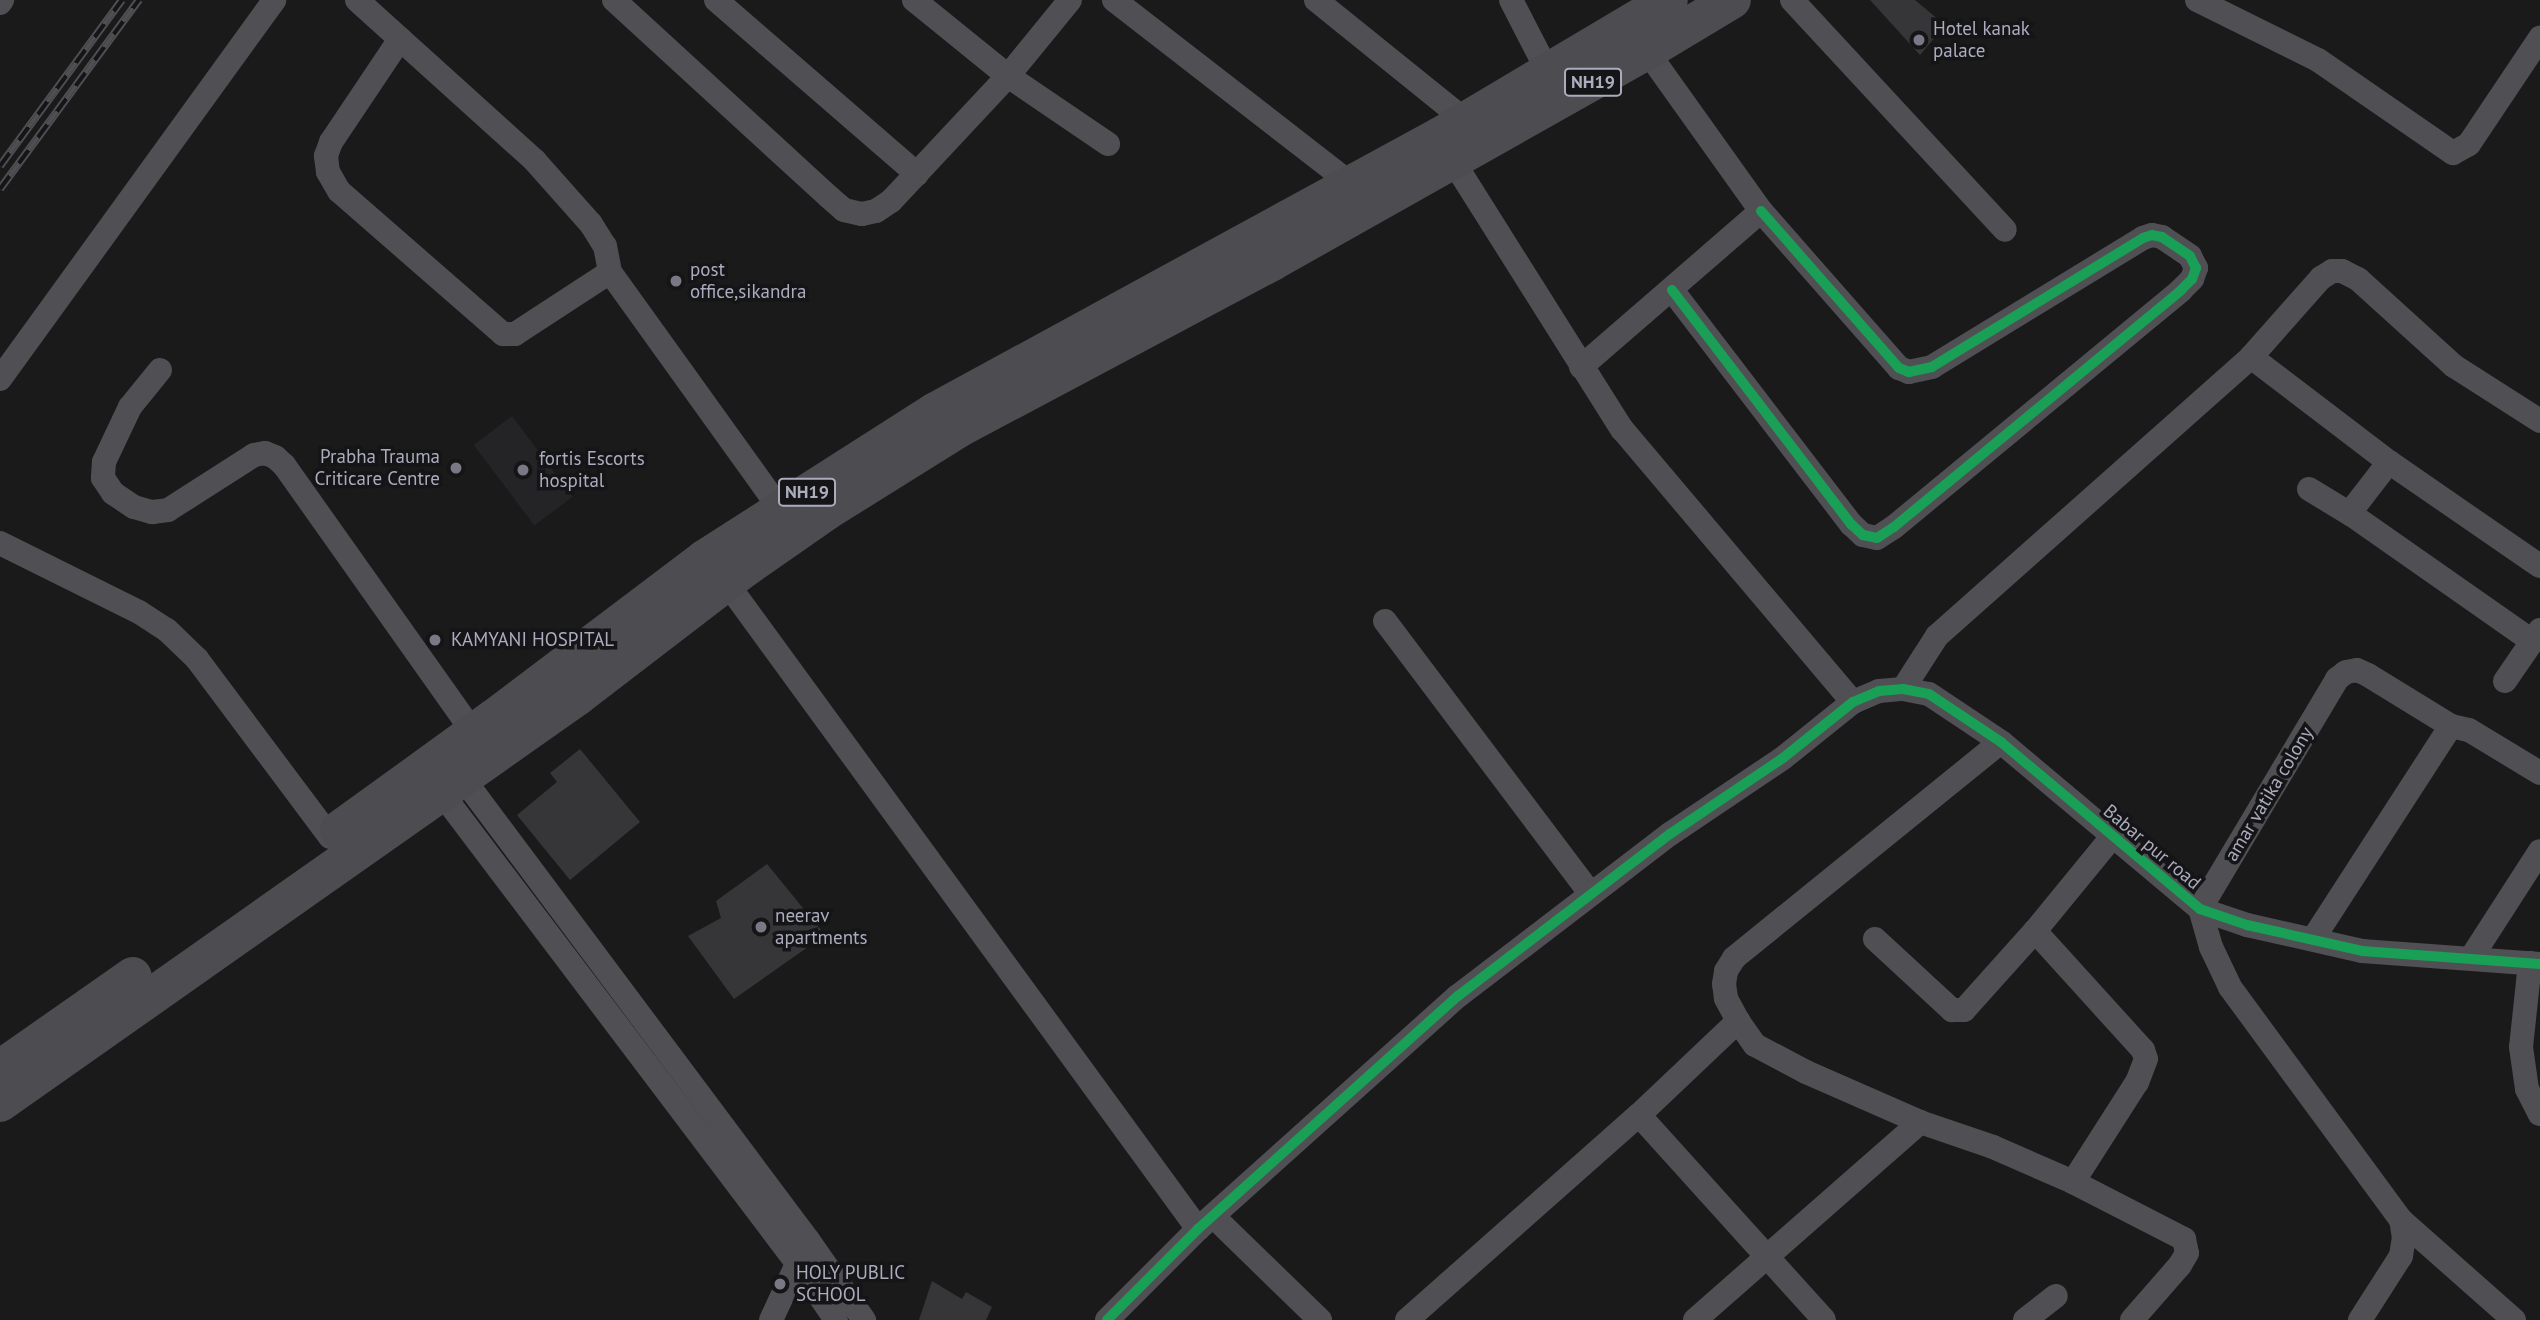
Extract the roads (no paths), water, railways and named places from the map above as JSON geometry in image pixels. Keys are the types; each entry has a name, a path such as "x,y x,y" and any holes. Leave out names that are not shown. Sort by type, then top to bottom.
{"highway":[{"name":"NH19","path":"0,1069 330,837 474,733 704,559 780,509 979,385 1466,121 1549,74 1669,0"},
{"name":"NH19","path":"0,1103 577,697 726,582 827,511 958,429 1272,262 1647,51 1732,0"}],"street":[{"path":"0,379 274,0"},
{"path":"357,0 543,170 591,224 605,246 610,272 780,509"},
{"path":"716,0 917,174"},
{"path":"914,0 1008,76 1108,144"},
{"path":"620,2 844,210 862,214 876,211 891,201 1008,76 1070,0"},
{"path":"1114,0 1351,184"},
{"path":"1316,0 1466,121"},
{"path":"1511,0 1549,74"},
{"path":"1792,0 2006,230"},
{"path":"2197,0 2318,60 2453,153 2469,144 2540,38"},
{"path":"400,39 331,142 326,156 328,172 340,191 503,334 515,334 610,272"},
{"path":"1647,51 1761,211 1899,368 1909,372 1932,366 2143,238 2162,237 2190,256 2196,268 2192,279 2180,290 1894,527 1877,538 1863,535 1851,524 1672,290"},
{"path":"1452,161 1622,429 1853,702"},
{"path":"1581,367 1761,211"},
{"path":"1107,1320 1206,1223 1458,996 1590,893 1670,834 1783,758 1853,702 1879,691 1903,689 1937,636 2250,357 2321,278 2332,271 2342,271 2358,279 2454,366 2540,421"},
{"path":"2250,357 2389,462 2540,566"},
{"path":"160,370 130,407 104,462 103,478 113,493 134,507 152,512 168,510 254,455 264,453 275,457 474,733"},
{"path":"2352,515 2355,506 2389,462"},
{"path":"2309,489 2536,636 2505,681"},
{"path":"0,543 139,612 167,630 197,659 330,837"},
{"path":"726,582 1206,1223 1320,1320"},
{"path":"1385,621 1590,893"},
{"name":"amar vatika colony","path":"2200,909 2337,679 2346,671 2357,670 2451,726"},
{"name":"Babar pur road","path":"1903,689 1929,694 2001,742 2200,909 2247,925 2362,951 2535,964"},
{"path":"2313,939 2451,726 2469,730 2540,773"},
{"path":"2001,742 1734,958 1726,971 1726,998 1755,1045 1764,1051 1920,1122 1993,1147 2073,1182 2184,1238 2187,1245 2180,1265 2132,1320"},
{"path":"451,784 808,1240 838,1314"},
{"path":"451,784 797,1263 838,1314 864,1320"},
{"path":"1875,939 1952,1010 1970,1006 2112,837"},
{"path":"2471,958 2540,851"},
{"path":"2200,909 2211,947 2230,987 2401,1220 2514,1320"},
{"path":"2035,931 2143,1050 2146,1059 2137,1082 2073,1182"},
{"path":"2535,964 2521,1047 2534,1083 2540,1114"},
{"path":"1407,1320 1639,1115 1738,1021"},
{"path":"1639,1115 1824,1320"},
{"path":"1695,1320 1920,1122"},
{"path":"2360,1320 2401,1256 2404,1238 2401,1220"},
{"path":"771,1320 808,1240"},
{"path":"2025,1320 2056,1296"}],"railway":[{"path":"0,166 122,0"},
{"path":"0,189 139,0"}],"place":[{"name":"Hotel kanak palace","path":"1919,40"},
{"name":"post office,sikandra","path":"676,281"},
{"name":"Prabha Trauma Criticare Centre","path":"456,468"},
{"name":"fortis Escorts hospital","path":"523,470"},
{"name":"KAMYANI HOSPITAL","path":"435,640"},
{"name":"neerav apartments","path":"761,927"},
{"name":"HOLY PUBLIC SCHOOL","path":"780,1284"}]}
